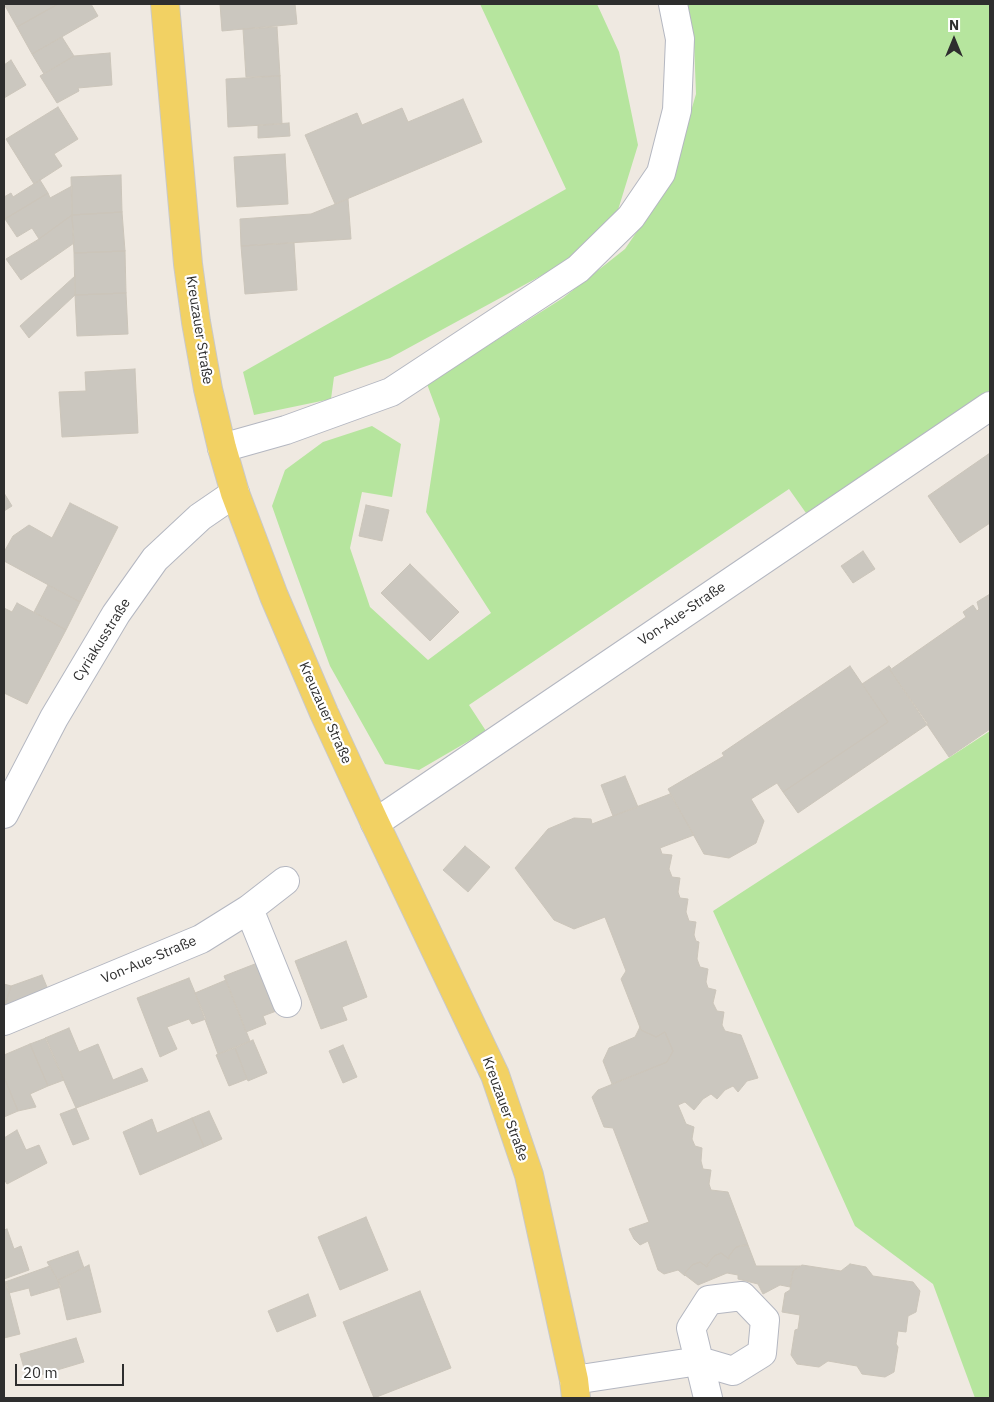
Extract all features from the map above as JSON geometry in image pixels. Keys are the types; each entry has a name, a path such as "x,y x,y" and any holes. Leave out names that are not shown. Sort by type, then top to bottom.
{"main road":[{"name":"Kreuzauer Straße","path":"165,4 188,264 202,359 222,448 235,493 274,596 324,713 374,823 494,1075 529,1175 575,1389"}],"street":[{"path":"222,448 286,430 391,392 578,269 631,217 661,173 677,110 680,39 673,4"},
{"name":"Von-Aue-Straße","path":"374,823 990,406"},
{"name":"Cyriakusstraße","path":"4,814 54,718 116,614 155,559 200,517 235,493"},
{"name":"Von-Aue-Straße","path":"4,1021 201,939 249,909 285,881"},
{"path":"249,909 287,1002"},
{"path":"575,1389 699,1361 708,1398"}],"green space":[{"path":"480,4 597,4 619,52 638,145 618,210 570,260 390,358 334,377 331,399 254,415 243,372 566,189"},
{"path":"687,4 990,4 990,390 806,513 789,489 469,705 486,731 419,770 385,764 330,666 272,506 285,470 323,442 372,426 401,444 392,497 362,492 350,548 370,607 428,660 491,613 426,512 440,419 427,384 563,298 625,249 670,183 696,94 694,42"},
{"path":"990,731 990,1398 975,1398 933,1284 855,1226 713,911"}],"building":[{"path":"4,4 58,4 17,27"},
{"path":"58,4 91,4 98,16 32,54 17,27"},
{"path":"220,4 295,4 297,24 222,31"},
{"path":"277,27 280,76 246,77 243,29"},
{"path":"62,37 74,56 44,74 32,54"},
{"path":"110,53 112,85 78,88 79,91 57,103 40,76 74,56"},
{"path":"11,60 26,85 4,98 4,65"},
{"path":"280,76 282,124 228,127 226,79"},
{"path":"463,99 482,142 335,204 305,135 357,113 362,125 402,108 408,122"},
{"path":"58,107 78,139 54,154 62,166 34,184 6,139"},
{"path":"289,123 290,136 258,138 258,125"},
{"path":"285,154 288,204 237,207 234,157"},
{"path":"121,175 122,212 72,215 71,177"},
{"path":"40,180 48,193 5,219 4,197 11,193 13,197"},
{"path":"72,186 72,215 39,239 32,228 17,237 5,219 48,193 50,198"},
{"path":"348,199 351,239 241,246 240,219 311,214"},
{"path":"122,212 125,251 74,253 72,215"},
{"path":"72,215 74,243 21,280 6,259 39,239"},
{"path":"294,243 297,290 245,294 241,246"},
{"path":"125,251 126,293 75,295 74,253"},
{"path":"75,276 75,295 29,338 20,326"},
{"path":"126,293 128,334 77,336 75,295"},
{"path":"135,369 138,433 62,437 59,392 86,391 85,372"},
{"path":"990,453 990,523 960,543 928,496"},
{"path":"4,493 12,506 4,511"},
{"path":"70,503 118,527 80,602 4,561 4,552 13,536 29,525 52,538"},
{"path":"366,505 389,510 382,541 359,536"},
{"path":"863,551 875,569 853,583 841,566"},
{"path":"410,564 459,612 430,641 381,593"},
{"path":"48,585 80,602 66,630 34,612"},
{"path":"990,594 990,729 949,757 890,670 966,617 963,612 973,605 977,611 979,609 977,602"},
{"path":"17,603 66,630 27,704 4,693 4,608 12,612"},
{"path":"850,666 888,722 783,792 777,783 751,799 764,821 756,843 729,858 704,854 668,789 724,756 722,753"},
{"path":"889,666 928,724 798,813 783,792 888,722 862,684"},
{"path":"625,776 638,807 613,816 601,785"},
{"path":"670,794 694,835 660,848 662,854 672,855 669,869 672,877 680,878 678,892 680,898 688,899 686,912 689,921 696,922 694,935 696,941 699,942 697,959 700,967 708,969 706,982 708,988 716,990 713,1003 717,1011 724,1012 722,1025 725,1031 741,1035 758,1078 747,1081 738,1092 733,1086 725,1090 717,1099 711,1094 703,1099 694,1110 685,1102 678,1105 686,1124 694,1127 692,1139 695,1146 702,1148 701,1161 703,1169 711,1170 709,1184 711,1190 728,1192 748,1245 736,1247 729,1256 729,1259 721,1253 714,1256 707,1267 700,1262 692,1265 685,1273 685,1276 678,1270 664,1274 658,1270 648,1241 640,1245 634,1239 629,1229 649,1222 613,1128 604,1127 592,1097 598,1090 667,1062 673,1051 665,1032 656,1037 641,1030 621,979 626,971 605,917 574,929 554,920 515,868 548,829 574,818 591,819 592,824"},
{"path":"465,846 490,867 468,892 443,870"},
{"path":"346,941 367,997 342,1007 347,1020 321,1029 295,961"},
{"path":"260,962 279,1010 263,1016 266,1024 246,1032 224,976"},
{"path":"42,975 49,992 4,1009 11,986"},
{"path":"189,978 206,1019 192,1024 189,1019 167,1027 177,1049 160,1057 137,998"},
{"path":"226,980 250,1041 218,1054 195,993"},
{"path":"4,984 11,986 4,1009"},
{"path":"640,1027 641,1030 656,1037 665,1032 673,1051 667,1062 612,1084 603,1061 609,1048 635,1037"},
{"path":"69,1028 79,1052 98,1044 113,1080 142,1068 148,1081 76,1108 45,1038"},
{"path":"46,1038 64,1080 48,1086 30,1044"},
{"path":"253,1040 267,1073 248,1081 235,1048"},
{"path":"30,1044 48,1086 30,1094 36,1107 18,1111 4,1077 4,1055"},
{"path":"343,1045 357,1077 343,1083 329,1051"},
{"path":"235,1048 247,1079 229,1086 216,1055"},
{"path":"4,1077 18,1111 4,1117"},
{"path":"76,1108 89,1139 73,1145 60,1114"},
{"path":"209,1111 222,1139 204,1147 192,1118"},
{"path":"192,1118 204,1147 140,1175 123,1132 152,1119 157,1133"},
{"path":"17,1130 26,1150 39,1145 47,1163 7,1184 4,1179 4,1138"},
{"path":"366,1217 388,1270 340,1290 318,1237"},
{"path":"7,1229 14,1249 21,1246 29,1270 4,1279 4,1230"},
{"path":"748,1245 756,1266 800,1266 793,1271 790,1287 780,1285 763,1294 758,1284 738,1279 738,1275 727,1273 698,1285 685,1275 692,1265 700,1262 707,1267 714,1256 721,1253 729,1259 729,1256 736,1247"},
{"path":"78,1251 84,1268 58,1280 47,1262"},
{"path":"850,1264 866,1267 873,1276 913,1282 920,1291 916,1312 908,1316 906,1332 898,1331 896,1344 898,1347 894,1372 885,1377 862,1374 857,1366 828,1361 819,1367 797,1364 791,1355 795,1330 798,1329 800,1315 782,1312 785,1293 790,1290 793,1271 802,1265 841,1271"},
{"path":"89,1265 101,1312 67,1320 58,1280"},
{"path":"50,1266 61,1287 31,1296 29,1288 9,1293 5,1282"},
{"path":"7,1284 20,1334 4,1338 4,1285"},
{"path":"420,1291 451,1368 374,1398 343,1322"},
{"path":"308,1294 316,1316 277,1332 268,1311"},
{"path":"76,1338 84,1362 27,1379 20,1354"}]}
